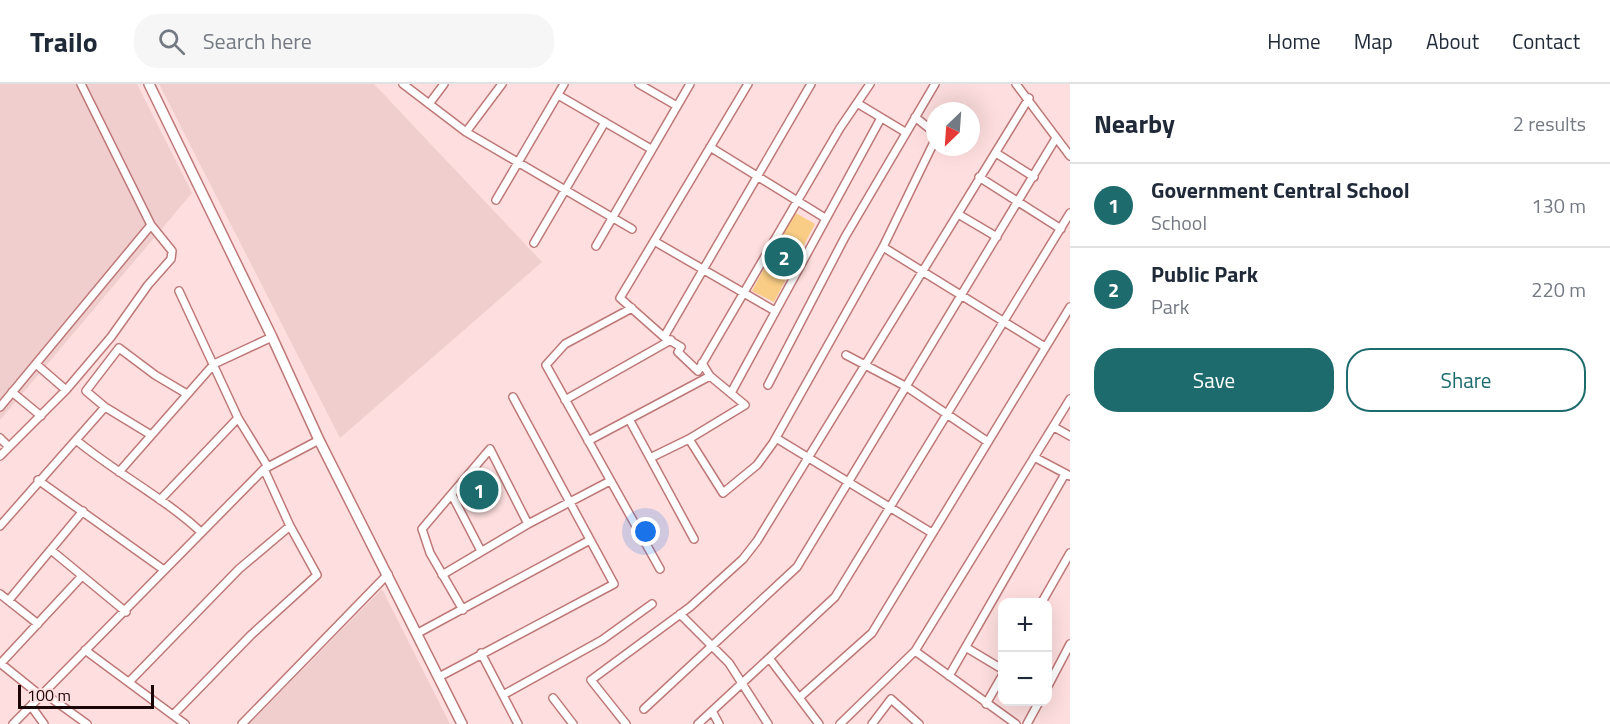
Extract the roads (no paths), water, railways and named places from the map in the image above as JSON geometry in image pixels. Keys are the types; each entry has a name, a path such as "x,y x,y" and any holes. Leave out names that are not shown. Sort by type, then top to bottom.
{"street":[{"path":"0,456 66,390 171,259 172,252 151,225 81,84"},
{"path":"148,84 320,440 462,724"},
{"path":"404,84 466,132 632,229"},
{"path":"429,104 444,84"},
{"path":"466,132 502,84"},
{"path":"496,200 564,84"},
{"path":"639,84 677,106"},
{"path":"596,246 690,84"},
{"path":"748,84 620,298 664,337 681,347 678,352 698,371 870,84"},
{"path":"664,337 811,84"},
{"path":"768,385 819,285 905,132 935,84"},
{"path":"1016,84 1029,98 1070,156"},
{"path":"558,96 651,149"},
{"path":"626,724 591,680 680,614 743,559 808,459 864,364 1029,98"},
{"path":"857,103 905,132"},
{"path":"915,117 926,126"},
{"path":"731,393 881,118"},
{"path":"534,243 604,122"},
{"path":"644,709 797,567 850,484 1020,202 1056,138"},
{"path":"710,147 825,218"},
{"path":"996,153 1034,177"},
{"path":"689,439 723,493 757,465 776,438 883,247 927,156"},
{"path":"980,177 1061,229"},
{"path":"698,724 835,597 1070,213"},
{"path":"958,214 997,237"},
{"path":"0,407 151,225"},
{"path":"654,241 775,311"},
{"path":"883,247 1045,347"},
{"path":"174,714 251,635 317,575 290,526 266,468 238,418 179,291"},
{"path":"800,697 872,633 1070,307"},
{"path":"632,308 565,344 546,365 660,569"},
{"path":"120,472 214,364 272,337"},
{"path":"565,400 671,340"},
{"path":"151,435 86,391 119,348 187,394"},
{"path":"846,355 907,387 988,442"},
{"path":"650,458 689,439 745,405 710,376 702,363"},
{"path":"36,364 66,390"},
{"path":"588,441 710,376"},
{"path":"12,393 41,416"},
{"path":"439,677 614,584 513,397"},
{"path":"840,724 915,651 1070,399"},
{"path":"0,526 105,406"},
{"path":"160,500 238,418"},
{"path":"629,419 694,539"},
{"path":"1054,427 1070,436"},
{"path":"0,438 9,447"},
{"path":"776,438 932,533"},
{"path":"76,440 108,466 181,514 201,531"},
{"path":"13,724 85,650 126,612 201,531 266,468 320,440"},
{"path":"463,610 430,553 422,529 490,449 528,524"},
{"path":"949,676 1068,475 1034,457"},
{"path":"38,480 164,570"},
{"path":"442,575 481,550 610,481"},
{"path":"452,495 481,550"},
{"path":"9,600 83,511"},
{"path":"129,681 238,569 290,526"},
{"path":"418,633 590,540"},
{"path":"51,550 126,612"},
{"path":"1045,598 1070,553"},
{"path":"242,724 388,574"},
{"path":"82,576 0,663 87,724"},
{"path":"0,594 38,624"},
{"path":"502,695 602,640 652,604"},
{"path":"680,614 729,663 768,724"},
{"path":"1052,677 1070,644"},
{"path":"967,648 998,667"},
{"path":"85,650 185,724"},
{"path":"915,651 986,705 1016,724"},
{"path":"481,653 518,724"},
{"path":"769,658 819,724"},
{"path":"986,705 998,683"},
{"path":"553,698 573,724"},
{"path":"872,724 891,699 919,724"},
{"path":"31,706 44,724"},
{"path":"1027,724 1038,706"},
{"path":"712,711 719,724"}],"place":[{"name":"Public Park","path":"784,257"},
{"name":"Government Central School","path":"479,490"}]}
